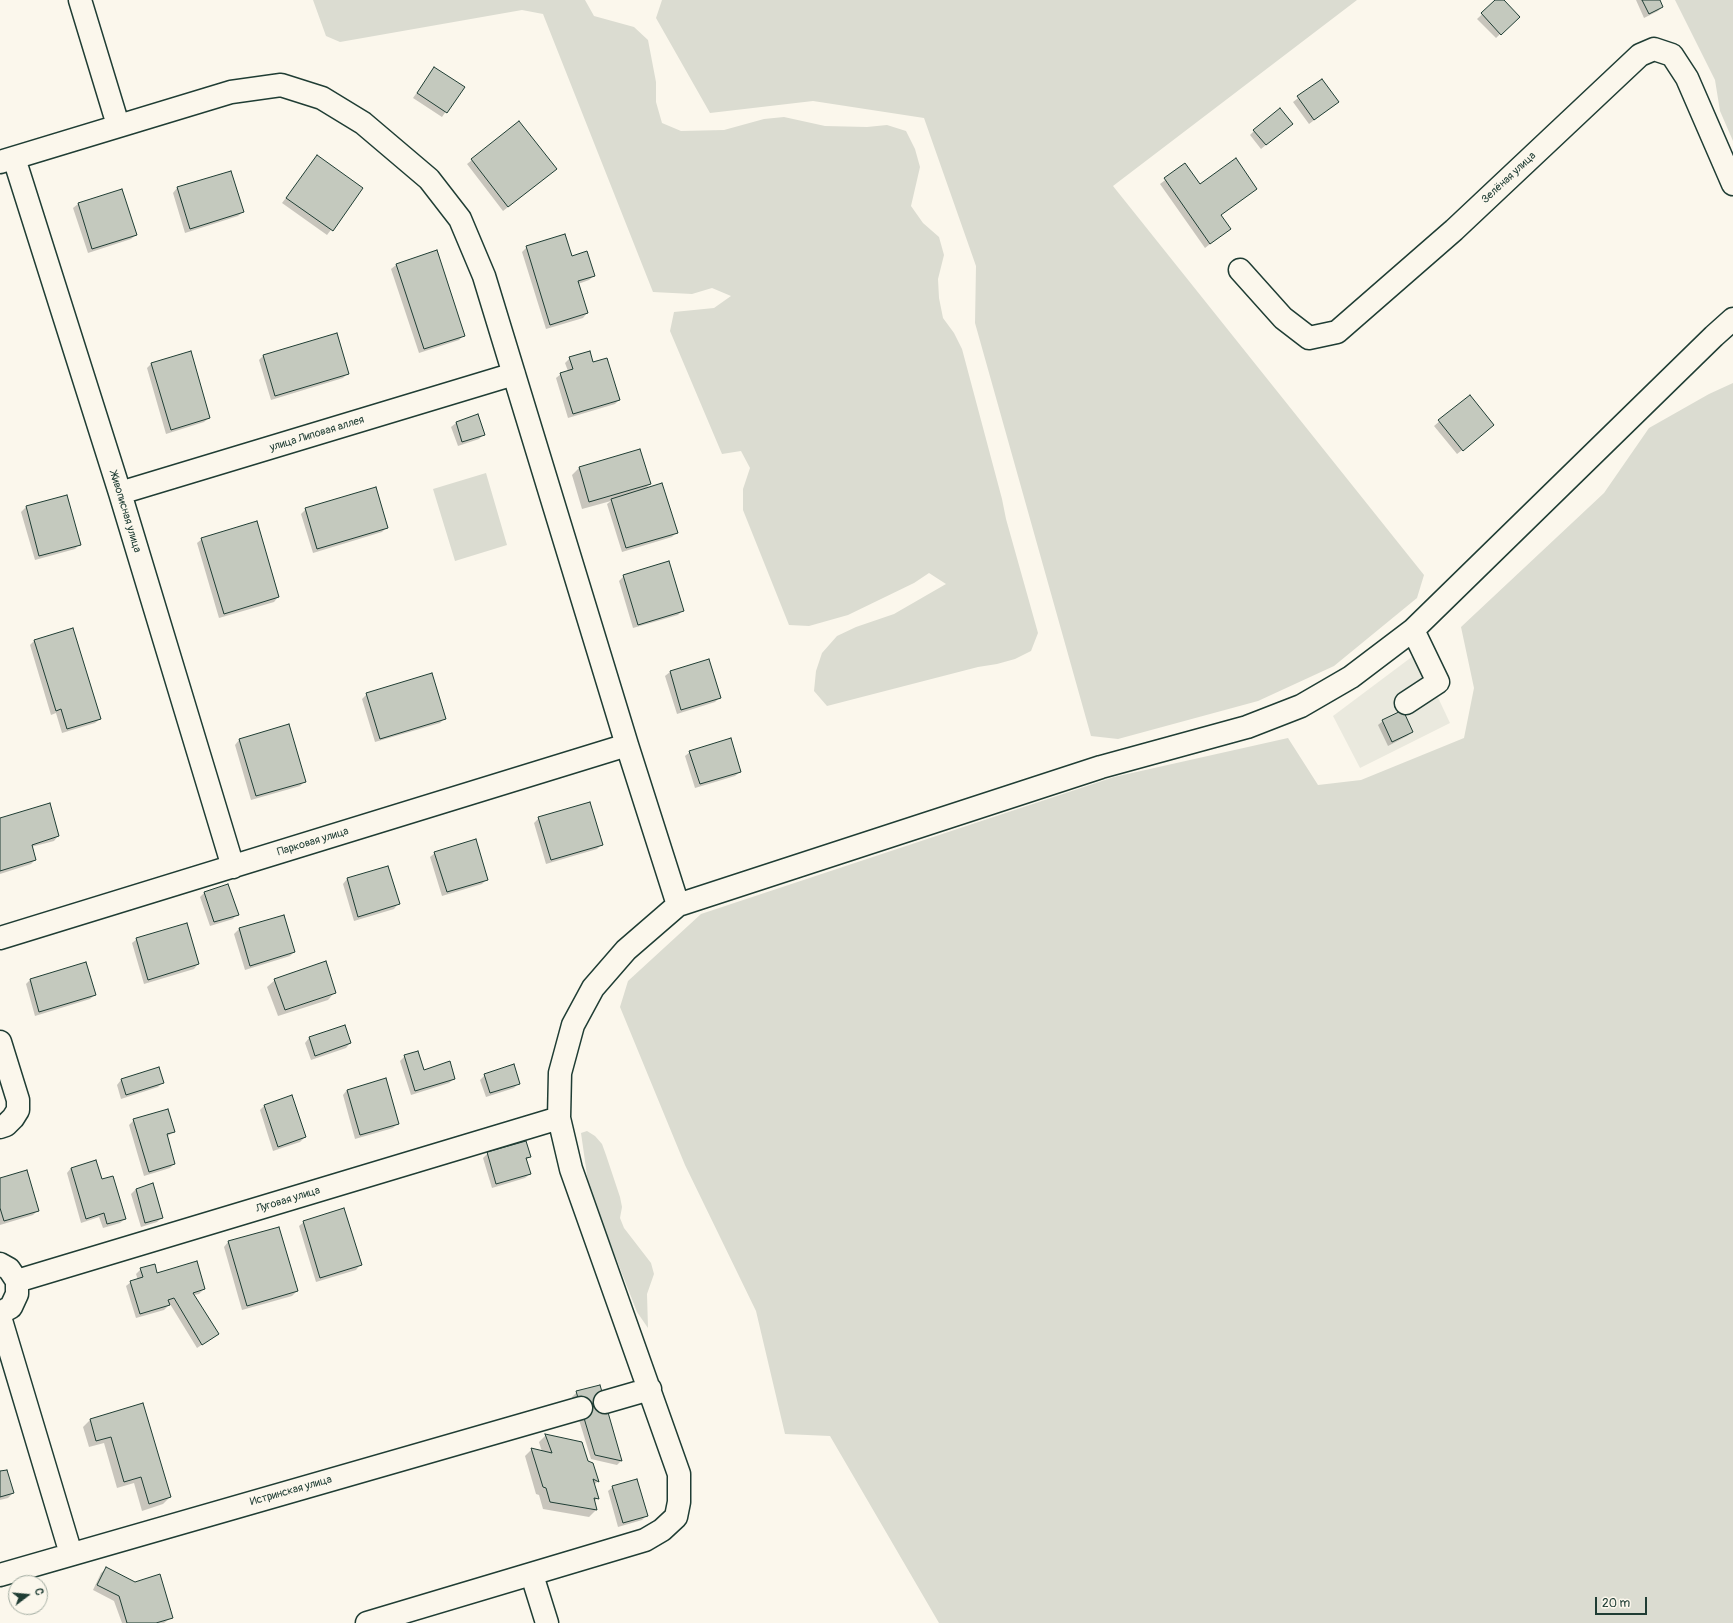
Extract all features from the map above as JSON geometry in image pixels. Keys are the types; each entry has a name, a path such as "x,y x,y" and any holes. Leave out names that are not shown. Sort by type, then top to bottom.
{"street":[{"path":"80,0 118,125"},
{"name":"Зелёная улица","path":"1240,270 1283,318 1309,338 1337,332 1454,230 1640,55 1654,49 1672,55 1686,78 1733,184"},
{"path":"7,160 118,125 231,92 280,85 322,98 363,124 429,179 460,219 484,276 627,745 678,905"},
{"name":"Живописная улица","path":"7,160 120,493 233,867"},
{"path":"366,1623 532,1575 645,1540 662,1530 676,1517 679,1502 679,1474 572,1169 559,1118 560,1073 573,1025 593,988 626,950 678,905 1101,767 1247,726 1301,706 1351,677 1413,630 1733,319"},
{"name":"улица Липовая аллея","path":"120,493 514,374"},
{"path":"1406,703 1438,682 1413,630"},
{"name":"Парковая улица","path":"0,938 627,745"},
{"path":"0,1042 18,1100 18,1110 14,1118 6,1125 0,1127"},
{"name":"Луговая улица","path":"17,1281 559,1118"},
{"path":"0,1264 9,1269 17,1281 17,1294 11,1307 0,1313"},
{"path":"0,1317 71,1554"},
{"path":"605,1402 650,1388"},
{"name":"Истринская улица","path":"0,1575 581,1408"},
{"path":"532,1575 547,1623"}],"shaded area":[{"path":"313,0 585,0 594,16 634,27 648,40 656,82 656,102 662,123 681,131 724,130 764,119 784,117 825,126 867,127 887,125 906,131 915,149 920,167 911,206 923,223 939,237 944,255 938,279 939,298 943,318 954,333 962,349 1006,519 1038,633 1031,651 1015,659 997,664 978,667 827,706 814,691 816,671 822,653 837,636 856,627 894,614 946,584 929,573 914,583 848,615 809,626 789,625 743,510 743,489 750,468 741,451 722,454 670,331 674,312 714,308 731,296 712,288 692,294 653,292 543,14 522,10 340,42 326,36"},
{"path":"662,0 1357,0 1113,186 1424,575 1417,598 1334,666 1258,701 1118,739 1091,736 975,323 976,266 924,118 813,101 710,113 656,18"},
{"path":"1675,0 1733,0 1733,141 1720,111 1715,80"},
{"path":"1733,383 1733,1623 939,1623 830,1436 785,1434 756,1311 685,1165 620,1007 628,981 701,914 1114,777 1288,738 1318,785 1361,780 1464,738 1474,688 1461,627 1604,493 1649,428 1709,394"},
{"path":"486,473 507,545 455,561 433,489"},
{"path":"1417,653 1450,723 1360,768 1333,716"},
{"path":"587,1131 595,1136 602,1144 620,1197 622,1207 620,1218 624,1228 651,1263 654,1274 647,1294 648,1328 637,1312 589,1189 581,1133"}],"building":[{"path":"1495,0 1504,0 1520,17 1501,35 1481,13"},
{"path":"1642,0 1660,0 1663,7 1649,14"},
{"path":"434,67 465,87 447,113 417,93"},
{"path":"1322,79 1339,102 1314,120 1297,96"},
{"path":"1280,108 1293,124 1266,145 1253,130"},
{"path":"519,121 557,169 508,207 471,159"},
{"path":"317,155 363,188 333,231 286,198"},
{"path":"1236,158 1257,189 1221,215 1231,229 1210,244 1164,178 1185,163 1200,184"},
{"path":"231,171 244,212 190,229 177,187"},
{"path":"122,189 137,235 92,249 78,203"},
{"path":"565,234 572,256 587,251 595,276 578,281 588,313 550,325 526,246"},
{"path":"437,250 465,336 424,349 396,264"},
{"path":"337,333 349,374 275,396 263,355"},
{"path":"191,351 210,418 171,430 151,363"},
{"path":"590,351 593,362 607,358 620,400 573,414 560,373 573,369 569,357"},
{"path":"1470,395 1494,425 1463,451 1438,420"},
{"path":"478,414 485,435 462,442 456,422"},
{"path":"640,449 651,484 589,502 579,467"},
{"path":"662,483 678,533 626,548 611,499"},
{"path":"376,487 388,528 317,549 305,508"},
{"path":"67,495 81,545 39,556 26,506"},
{"path":"257,521 279,597 224,614 201,538"},
{"path":"669,561 684,611 638,625 623,575"},
{"path":"73,628 101,719 67,729 61,709 56,711 34,640"},
{"path":"709,659 721,698 681,710 670,671"},
{"path":"432,673 446,719 380,739 366,693"},
{"path":"1403,710 1413,732 1392,742 1382,720"},
{"path":"289,724 306,782 256,796 239,739"},
{"path":"731,738 741,772 700,784 689,751"},
{"path":"590,802 603,845 551,860 538,817"},
{"path":"50,803 59,836 32,845 36,860 0,871 0,818"},
{"path":"476,839 488,880 447,892 434,852"},
{"path":"388,866 400,904 358,917 347,878"},
{"path":"228,884 239,915 214,922 204,892"},
{"path":"284,915 295,952 250,966 239,928"},
{"path":"187,923 199,964 148,980 136,938"},
{"path":"326,961 336,993 285,1010 274,979"},
{"path":"86,962 96,995 39,1012 30,979"},
{"path":"345,1025 351,1043 315,1056 309,1037"},
{"path":"418,1051 424,1070 450,1061 455,1079 415,1091 404,1055"},
{"path":"514,1064 520,1084 490,1093 484,1074"},
{"path":"159,1067 164,1083 126,1095 121,1079"},
{"path":"386,1078 399,1124 360,1135 347,1090"},
{"path":"292,1095 306,1137 278,1147 264,1105"},
{"path":"168,1109 175,1132 167,1134 175,1164 149,1172 133,1119"},
{"path":"526,1141 531,1157 526,1158 531,1174 496,1184 487,1152"},
{"path":"96,1160 102,1179 113,1176 126,1219 107,1224 104,1213 86,1219 71,1168"},
{"path":"27,1170 39,1211 4,1221 0,1208 0,1178"},
{"path":"153,1183 163,1218 145,1223 136,1189"},
{"path":"344,1208 362,1265 320,1278 303,1221"},
{"path":"279,1227 298,1291 247,1306 228,1241"},
{"path":"197,1261 205,1289 193,1293 219,1334 202,1345 174,1298 168,1300 170,1305 140,1314 130,1281 143,1277 140,1268 155,1264 157,1273"},
{"path":"600,1385 622,1461 595,1455 576,1391"},
{"path":"143,1403 171,1497 149,1504 141,1477 124,1482 111,1437 96,1441 90,1419"},
{"path":"545,1434 582,1442 588,1461 593,1463 599,1482 593,1479 599,1499 594,1498 597,1510 550,1502 546,1488 543,1487 531,1448 552,1453"},
{"path":"7,1470 14,1493 0,1497 0,1471"},
{"path":"637,1479 648,1516 623,1523 612,1486"},
{"path":"106,1567 135,1582 160,1574 173,1618 156,1623 127,1623 119,1596 97,1585"}]}
